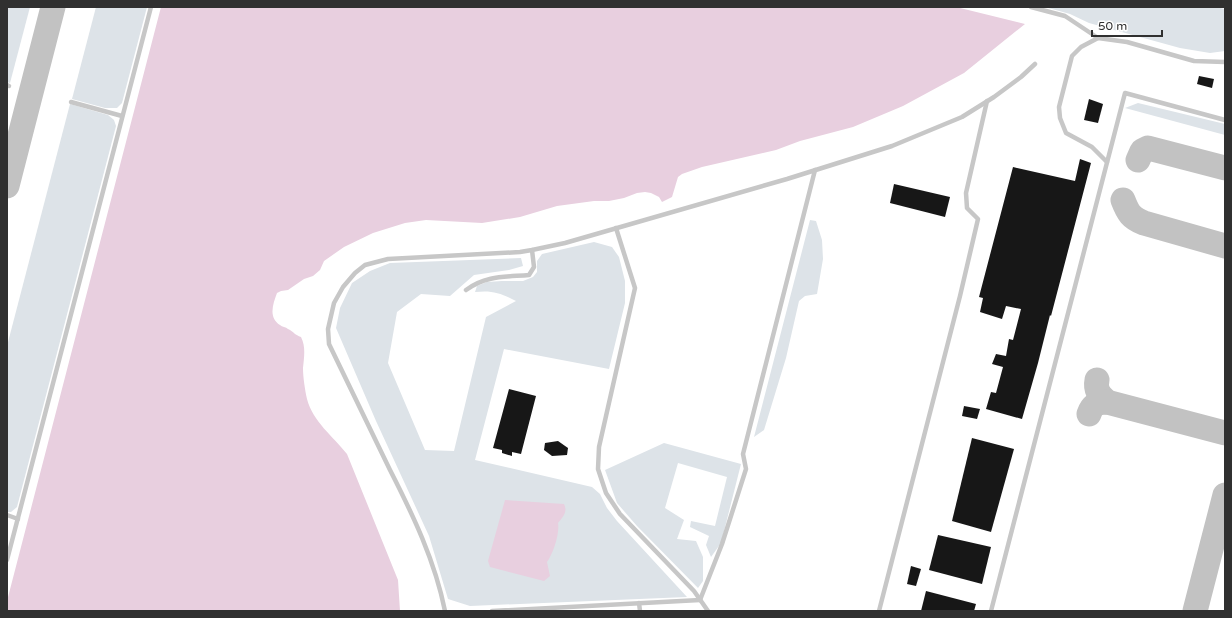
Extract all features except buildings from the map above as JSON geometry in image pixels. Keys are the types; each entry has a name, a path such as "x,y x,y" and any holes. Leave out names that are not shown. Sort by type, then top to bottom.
{"lane":[{"path":"7,560 151,7"},
{"path":"1031,7 1065,16 1098,38 1127,42 1194,61 1225,62"},
{"path":"1098,38 1081,47 1072,56 1059,108 1060,118 1066,133 1092,147 1107,162"},
{"path":"445,611 442,594 432,562 418,528 329,344 328,329 334,303 343,287 355,273 365,265 388,259 512,253 565,243 815,170 892,146 962,117 987,101 1035,64"},
{"path":"991,611 1125,93 1225,120"},
{"path":"879,611 960,296 978,219 967,208 966,193 987,101"},
{"path":"71,102 122,116"},
{"path":"700,600 722,544 746,469 743,454 815,170"},
{"path":"616,228 634,288 599,447 598,469 606,493 620,514 694,591 708,611"},
{"path":"466,290 474,284 490,278 529,275 534,267 532,250"},
{"path":"7,516 18,518"},
{"path":"492,611 700,600"},
{"path":"639,603 640,611"},
{"path":"558,611 565,607"}],"shaded area":[{"path":"7,7 30,7 10,83 7,82"},
{"path":"96,7 147,7 122,103 117,108 105,108 72,99"},
{"path":"161,7 956,7 1025,24 964,73 903,106 853,127 800,141 776,150 702,167 682,174 678,177 672,197 662,202 659,197 645,192 609,201 594,201 557,206 520,217 482,223 426,220 405,223 373,233 344,247 324,261 320,270 313,276 304,279 288,290 277,293 272,310 274,318 281,326 301,337 303,341 304,384 307,399 319,422 347,454 398,580 400,611 7,611 7,601"},
{"path":"1045,7 1216,7 1225,9 1225,51 1210,53 1180,48 1089,23 1070,14"},
{"path":"1138,103 1225,124 1225,135 1125,108"},
{"path":"70,104 108,115 114,120 116,126 17,507 11,512 7,512 7,346"},
{"path":"810,220 816,221 822,240 823,259 817,294 805,296 799,301 786,358 764,430 754,437"},
{"path":"594,242 612,247 619,257 625,281 625,303 609,369 504,349 475,460 592,487 600,494 607,508 617,521 687,597 470,606 448,599 429,536 376,421 336,328 340,308 352,283 370,271 390,263 521,258 523,266 509,270 474,275 450,296 421,294 397,312 388,363 425,450 454,451 486,317 516,301 496,293 486,291 475,292 477,286 487,282 523,281 533,277 537,272 537,261 542,254"},
{"path":"664,443 741,464 721,543 711,557 706,545 709,536 690,527 691,521 715,526 727,477 678,463 665,508 684,520 677,539 696,541 703,557 703,581 698,588 637,526 617,503 605,470"},
{"path":"505,500 564,504 565,512 558,523 556,543 547,562 550,576 544,581 490,567 488,561"}],"taxiway":[{"path":"7,186 53,7"},
{"path":"1138,160 1142,151 1148,148 1225,168"},
{"path":"1123,200 1130,214 1144,223 1225,246"},
{"path":"1097,380 1098,392 1107,402"},
{"path":"1089,414 1095,405 1107,402 1225,433"},
{"path":"1195,611 1225,495"}]}
